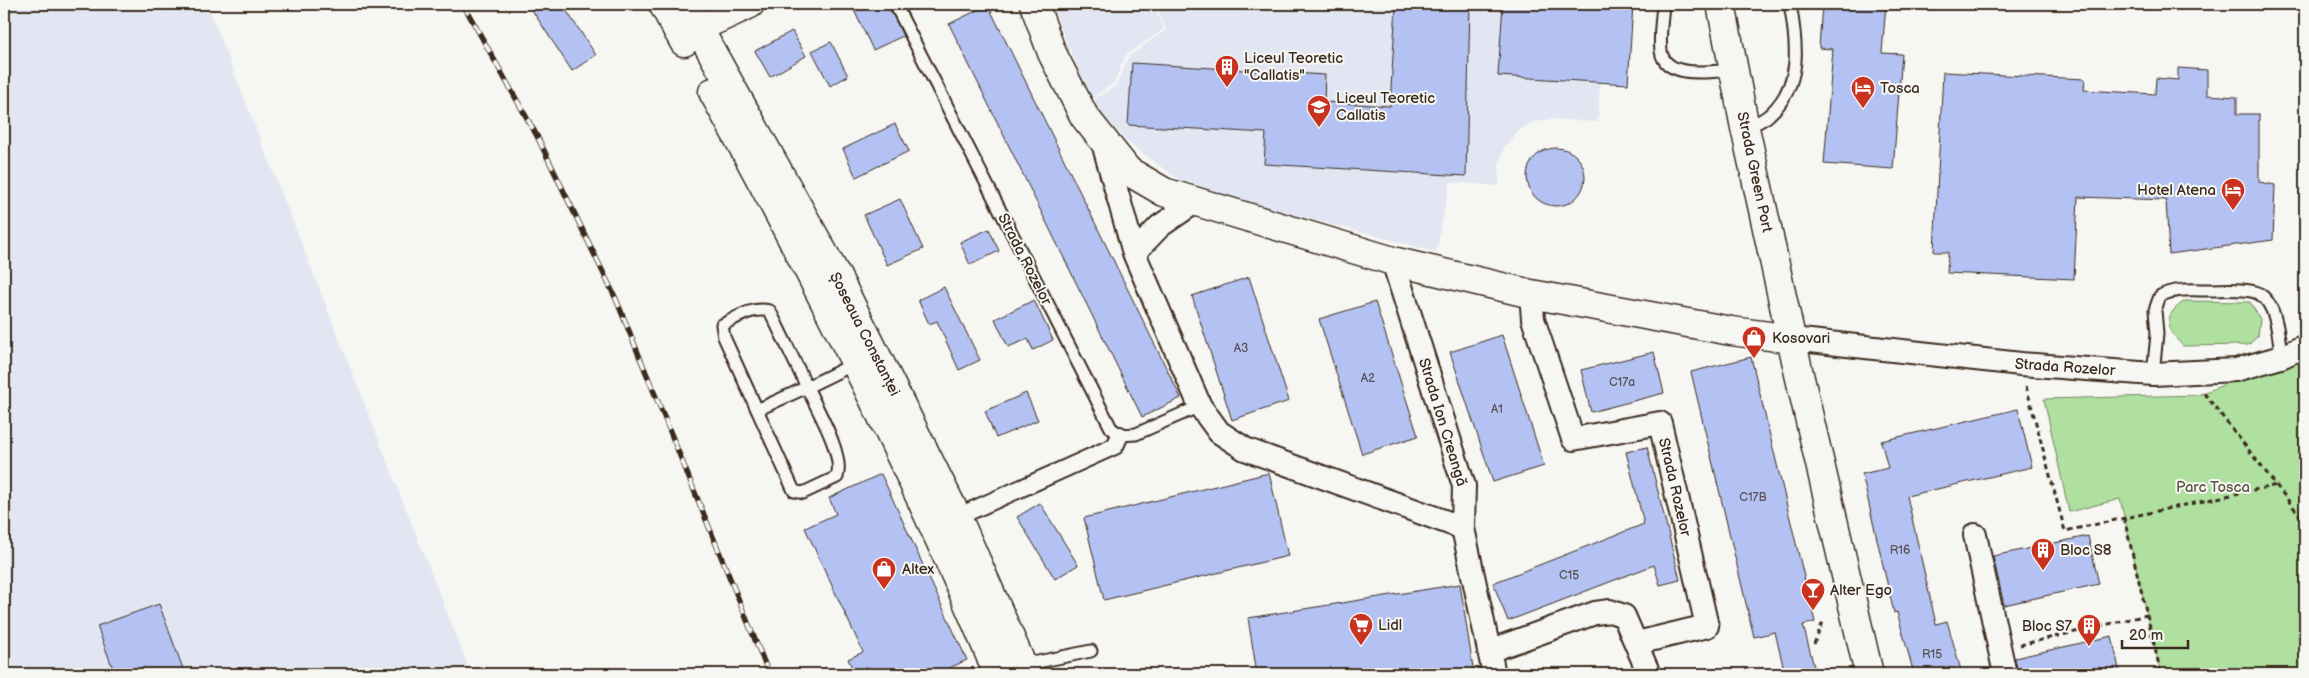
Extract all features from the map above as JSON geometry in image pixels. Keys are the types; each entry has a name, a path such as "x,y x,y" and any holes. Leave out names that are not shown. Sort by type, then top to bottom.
{"street":[{"name":"Șoseaua Constanței","path":"663,4 792,235 914,480 1016,671"},
{"name":"Șoseaua Constanței","path":"685,4 837,277 957,517 1016,671"},
{"path":"698,28 750,4"},
{"name":"Strada Rozelor","path":"1034,4 1060,69 1084,116 1128,171 1164,192 1393,260 1531,294 1731,331 2021,364 2153,374 2189,374 2236,370 2281,357 2305,346"},
{"name":"Strada Green Port","path":"1721,4 1745,128 1792,339"},
{"name":"Strada Rozelor","path":"1103,141 1134,253 1200,406 1219,432 1246,449 1463,528"},
{"path":"1134,253 1160,226 1195,202"},
{"name":"Strada Ion Creangă","path":"1393,260 1464,486 1463,528 1494,674"},
{"name":"Strada Rozelor","path":"1531,294 1533,319 1573,439 1660,423 1707,626 1637,643"},
{"path":"1792,339 1869,674"},
{"path":"957,517 1115,446 1120,435"},
{"path":"1975,535 2005,674"},
{"path":"1489,652 1596,613 1610,611 1624,616 1649,674"}],"lane":[{"name":"Strada Rozelor","path":"895,4 1111,428 1120,435"},
{"path":"1662,4 1661,52 1666,62 1683,72 1733,70"},
{"path":"1745,128 1769,115 1785,94 1794,74 1797,43 1790,4"},
{"path":"2153,374 2157,334 2154,310 2160,296 2171,290 2241,290 2258,293 2269,305 2277,322 2281,357"},
{"path":"760,309 770,311 807,387 837,454 840,469 837,477 803,493 794,492 724,337 722,325 747,312 760,309"},
{"path":"757,410 856,363"},
{"path":"1120,435 1136,434 1200,406"},
{"path":"1016,671 1091,651"}],"path":[{"path":"2021,364 2065,531 2277,486"},
{"path":"2189,374 2305,522"},
{"path":"2124,518 2161,674"},
{"path":"2000,650 2147,615"},
{"path":"1814,644 1823,622"}],"shaded area":[{"path":"4,4 207,4 471,674 4,674"},
{"path":"1051,4 1153,4 1164,29 1126,55 1114,83 1090,99"},
{"name":"Liceul Teoretic Callatis","path":"1155,4 1633,4 1628,84 1600,82 1598,122 1552,119 1531,123 1516,133 1504,147 1499,165 1499,186 1450,182 1436,252 1189,187 1128,143 1091,101 1116,86 1129,56 1166,30"}],"green space":[{"path":"2185,301 2250,302 2260,319 2258,336 2248,345 2183,346 2172,333 2169,322 2172,312"},
{"name":"Parc Tosca","path":"2305,352 2305,674 2161,674 2120,499 2069,512 2044,399 2198,395"}],"building":[{"path":"528,4 562,4 596,55 572,71"},
{"path":"851,4 888,4 903,36 873,50"},
{"name":"Liceul Teoretic \"Callatis\"","path":"1396,4 1470,4 1466,176 1264,164 1266,133 1128,125 1132,63 1325,75 1324,102 1390,106"},
{"path":"1503,4 1633,4 1628,84 1498,76"},
{"name":"Tosca","path":"1822,4 1886,4 1882,53 1902,54 1893,169 1824,164 1833,49 1819,48"},
{"path":"988,5 1181,398 1142,417 949,24"},
{"path":"792,31 806,56 770,77 755,51"},
{"path":"831,42 848,76 830,86 812,51"},
{"path":"2178,68 2207,70 2207,95 2237,97 2237,114 2259,114 2259,182 2275,185 2273,240 2169,254 2166,200 2078,197 2074,279 1947,273 1948,252 1934,252 1943,72 2085,79 2084,90 2155,94 2156,78 2178,80"},
{"path":"895,124 909,151 856,177 843,149"},
{"path":"1550,148 1562,148 1577,156 1585,171 1585,183 1577,198 1562,206 1550,206 1535,198 1527,183 1527,171 1535,156"},
{"path":"900,199 923,249 887,265 864,215"},
{"path":"989,229 999,251 970,265 960,242"},
{"path":"1249,277 1289,401 1232,420 1192,296"},
{"path":"944,287 980,360 959,370 937,321 929,324 918,300"},
{"path":"1034,300 1053,340 1033,350 1028,339 1008,347 995,319"},
{"path":"1375,302 1418,436 1362,454 1319,319"},
{"path":"1502,335 1544,466 1493,482 1450,352"},
{"path":"1654,352 1664,393 1591,412 1581,370"},
{"path":"1751,357 1815,622 1803,625 1816,674 1785,674 1775,632 1754,637 1691,372"},
{"path":"1026,393 1038,420 996,438 985,411"},
{"path":"2018,409 2032,467 1907,496 1936,624 1947,621 1962,674 1914,674 1897,612 1894,613 1862,474 1888,468 1881,441"},
{"path":"1647,447 1680,580 1660,585 1654,565 1508,621 1493,583 1644,524 1626,452"},
{"path":"1269,473 1288,556 1104,600 1084,518"},
{"name":"Altex","path":"881,474 967,660 936,674 855,674 848,659 863,652 805,528 836,514 829,498"},
{"path":"1040,503 1078,565 1055,579 1017,517"},
{"name":"Bloc S8","path":"2088,536 2099,584 2004,605 1993,556"},
{"name":"Lidl","path":"1460,584 1474,674 1257,674 1248,618"},
{"path":"159,604 185,674 115,674 97,626"},
{"name":"Bloc S7","path":"2112,636 2120,674 2018,674 2015,658"}],"railway":[{"path":"463,4 537,136 616,299 769,674"}],"place":[{"name":"Liceul Teoretic \"Callatis\"","path":"1227,88"},
{"name":"Tosca","path":"1863,109"},
{"name":"Liceul Teoretic Callatis","path":"1319,128"},
{"name":"Hotel Atena","path":"2233,211"},
{"name":"Kosovari","path":"1754,359"},
{"name":"Bloc S8","path":"2043,571"},
{"name":"Altex","path":"884,590"},
{"name":"Alter Ego","path":"1813,611"},
{"name":"Lidl","path":"1361,646"},
{"name":"Bloc S7","path":"2089,647"}]}
